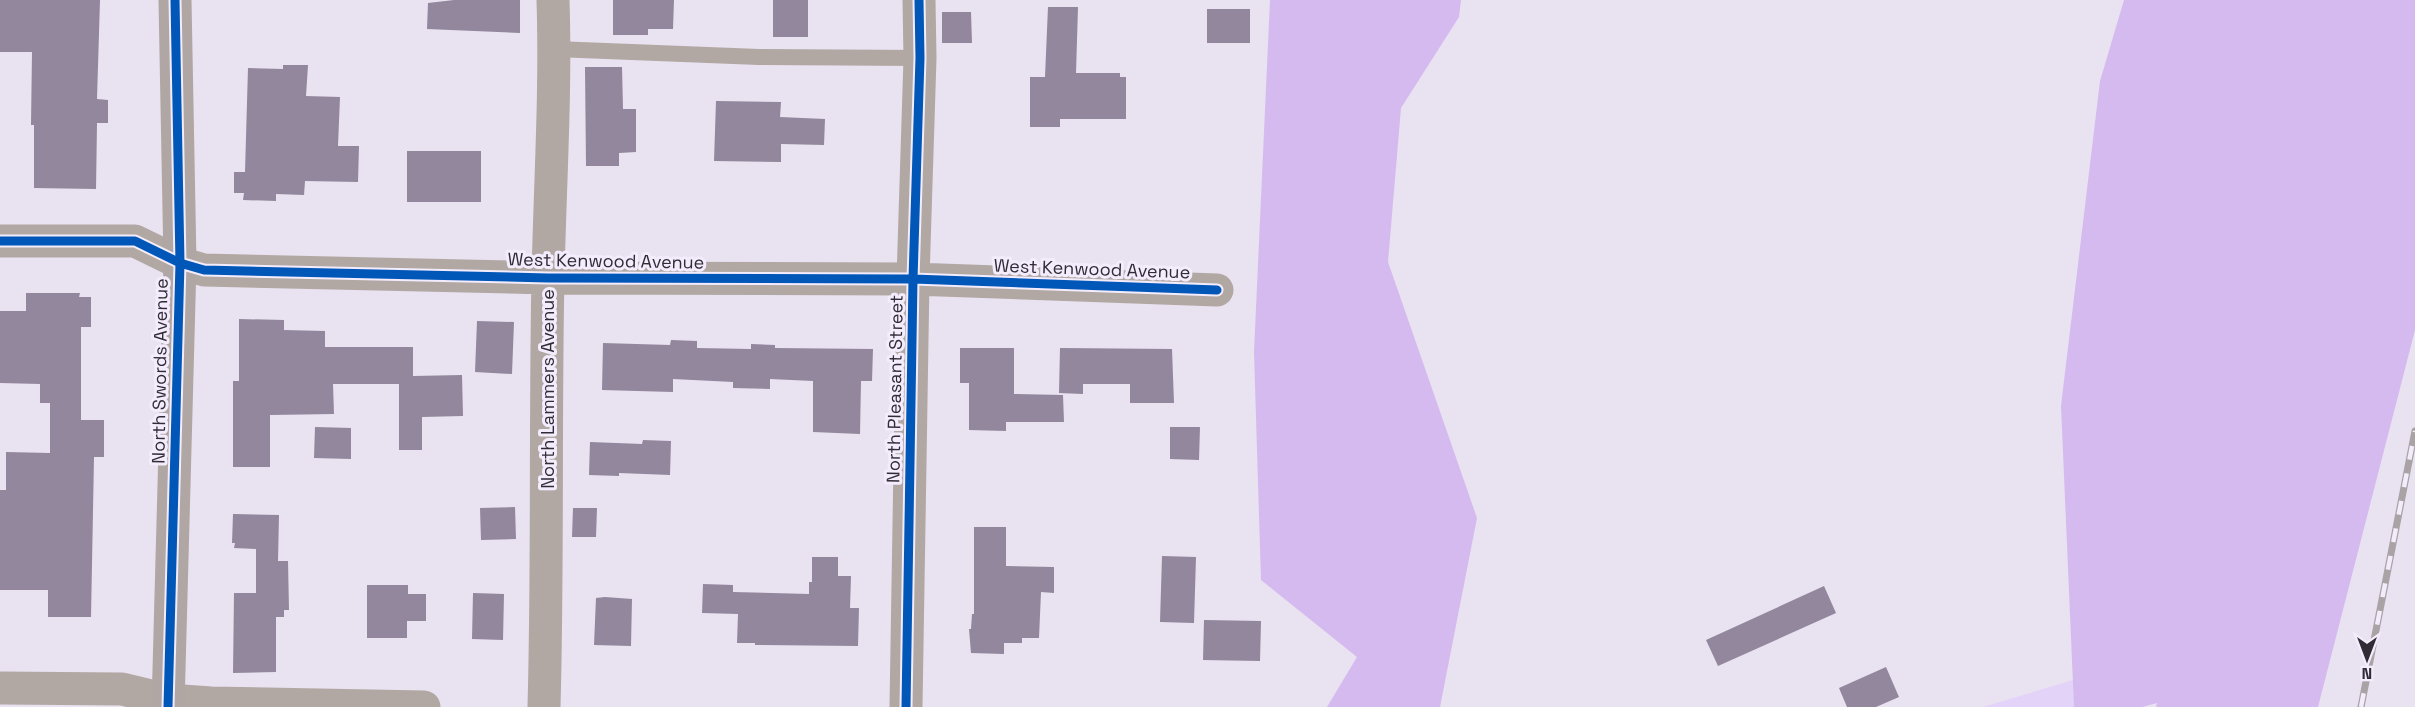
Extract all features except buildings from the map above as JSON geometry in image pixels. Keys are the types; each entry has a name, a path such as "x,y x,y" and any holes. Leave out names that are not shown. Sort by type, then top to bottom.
{"street":[{"name":"North Swords Avenue","path":"168,704 180,263 175,0"},
{"name":"North Lammers Avenue","path":"544,707 548,565 548,278 555,49 554,0"},
{"name":"North Pleasant Street","path":"906,707 920,58 919,0"},
{"name":"West Kenwood Avenue","path":"0,241 135,242 180,263 204,270 548,278 914,279 1217,290"},
{"path":"0,688 122,689 168,704 424,707"}],"lane":[{"path":"555,49 759,57 920,58"}],"shaded area":[{"path":"1270,0 1461,0 1459,17 1401,108 1388,262 1477,518 1440,707 1327,707 1357,657 1261,580 1254,352"},
{"path":"2124,0 2415,0 2415,330 2318,707 2156,707 2157,703 2142,707 2074,707 2061,406 2100,81"},
{"path":"2073,680 2074,707 1983,707"}],"railway":[{"path":"2361,707 2415,431"}],"cycle path":[{"path":"168,707 180,263 175,0"},
{"path":"906,707 913,279 920,58 919,0"},
{"path":"0,241 135,241 180,263 204,270 548,278 913,279 1217,290"}]}
